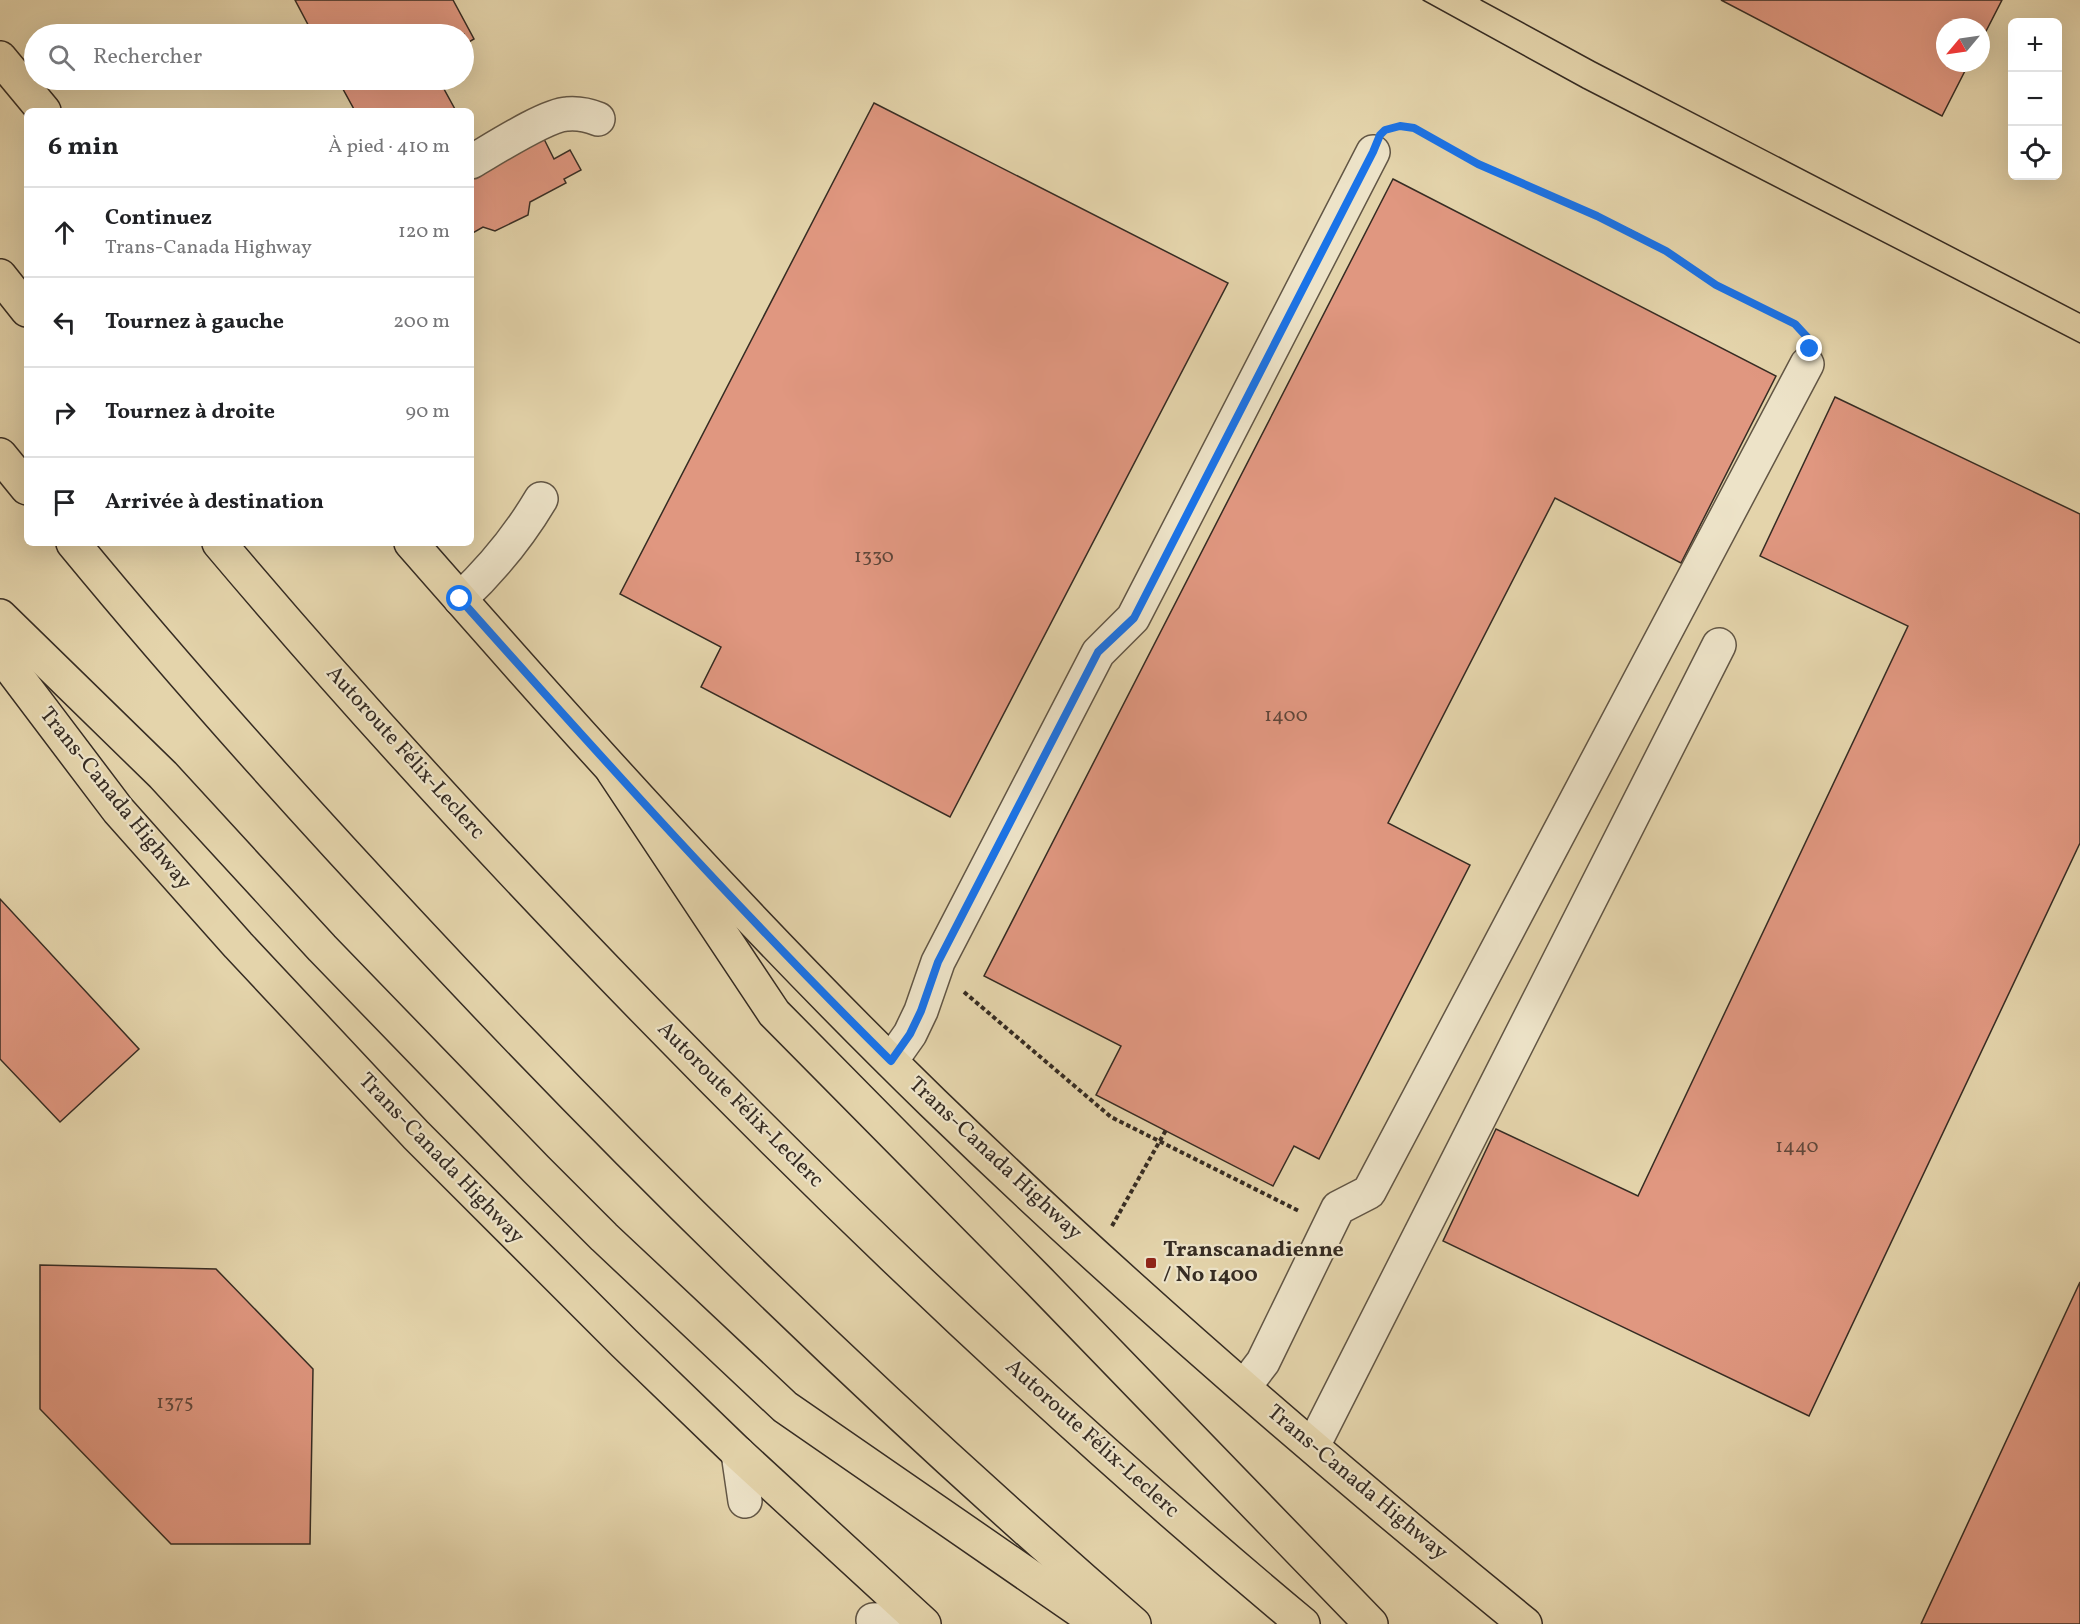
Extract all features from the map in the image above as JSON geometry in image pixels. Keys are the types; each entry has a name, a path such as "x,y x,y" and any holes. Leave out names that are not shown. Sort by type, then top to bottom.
{"main road":[{"path":"0,58 24,87"},
{"path":"27,90 42,108"},
{"path":"0,276 24,306"},
{"path":"0,455 24,484"},
{"path":"76,546 268,771 567,1090 758,1281 960,1469 1134,1624"},
{"name":"Autoroute Félix-Leclerc","path":"222,546 304,642 493,852 821,1187 1099,1447 1303,1624"},
{"name":"Trans-Canada Highway","path":"414,546 613,771 802,972 891,1061 1036,1201 1244,1387 1525,1624"},
{"path":"0,616 163,775 322,948 528,1162 604,1237 785,1407 1099,1624"},
{"name":"Trans-Canada Highway","path":"0,654 118,810 238,945 452,1172 553,1275 738,1453 920,1621"},
{"path":"613,771 774,1013 1039,1281 1371,1624"}],"lane":[{"path":"474,160 549,119 565,114 583,114 598,119"},
{"path":"891,1061 910,1034 921,1011 938,962 1098,652 1134,618 1373,152"},
{"path":"1244,1387 1263,1362 1338,1208 1369,1192 1807,364"},
{"path":"460,599 508,548 541,499"},
{"path":"1313,1446 1719,645"},
{"path":"738,1453 745,1501"},
{"path":"873,1620 920,1621"}],"path":[{"path":"1373,152 1380,135 1385,130 1400,126 1414,128 1478,164 1630,231 1666,251 1716,285 1795,324 1807,337 1810,349 1807,364"},
{"path":"960,988 1111,1117 1271,1197"},
{"path":"1112,1227 1167,1130"}],"building":[{"path":"295,0 453,0 466,24 308,24"},
{"path":"1721,0 2002,0 1990,23 1990,18 1936,18 1936,72 1964,72 1942,116"},
{"path":"343,90 444,90 454,108 353,108"},
{"path":"874,103 1228,283 950,817 701,687 721,647 620,594"},
{"path":"542,135 554,159 570,150 581,170 564,179 566,183 530,202 528,215 495,231 483,227 474,232 474,170"},
{"path":"1393,179 1776,376 1681,563 1555,498 1388,823 1470,865 1319,1159 1294,1146 1273,1186 1096,1095 1121,1046 984,976"},
{"path":"1835,397 2080,514 2080,843 1809,1416 1443,1241 1496,1129 1638,1196 1908,626 1760,556"},
{"path":"0,899 139,1049 60,1122 0,1059"},
{"path":"40,1265 216,1269 313,1369 310,1544 171,1544 40,1409"},
{"path":"2080,1282 2080,1624 1921,1624"}],"tram line":[{"path":"1423,0 1583,88 2080,343"},
{"path":"1481,0 1595,62 2080,313"}],"place":[{"name":"Transcanadienne / No 1400","path":"1151,1263"}],"route":[{"path":"460,599 672,836 891,1061 910,1034 921,1011 938,962 1098,652 1134,618 1380,135 1385,130 1400,126 1414,128 1478,164 1630,231 1666,251 1716,285 1795,324 1807,337 1810,349"}]}
